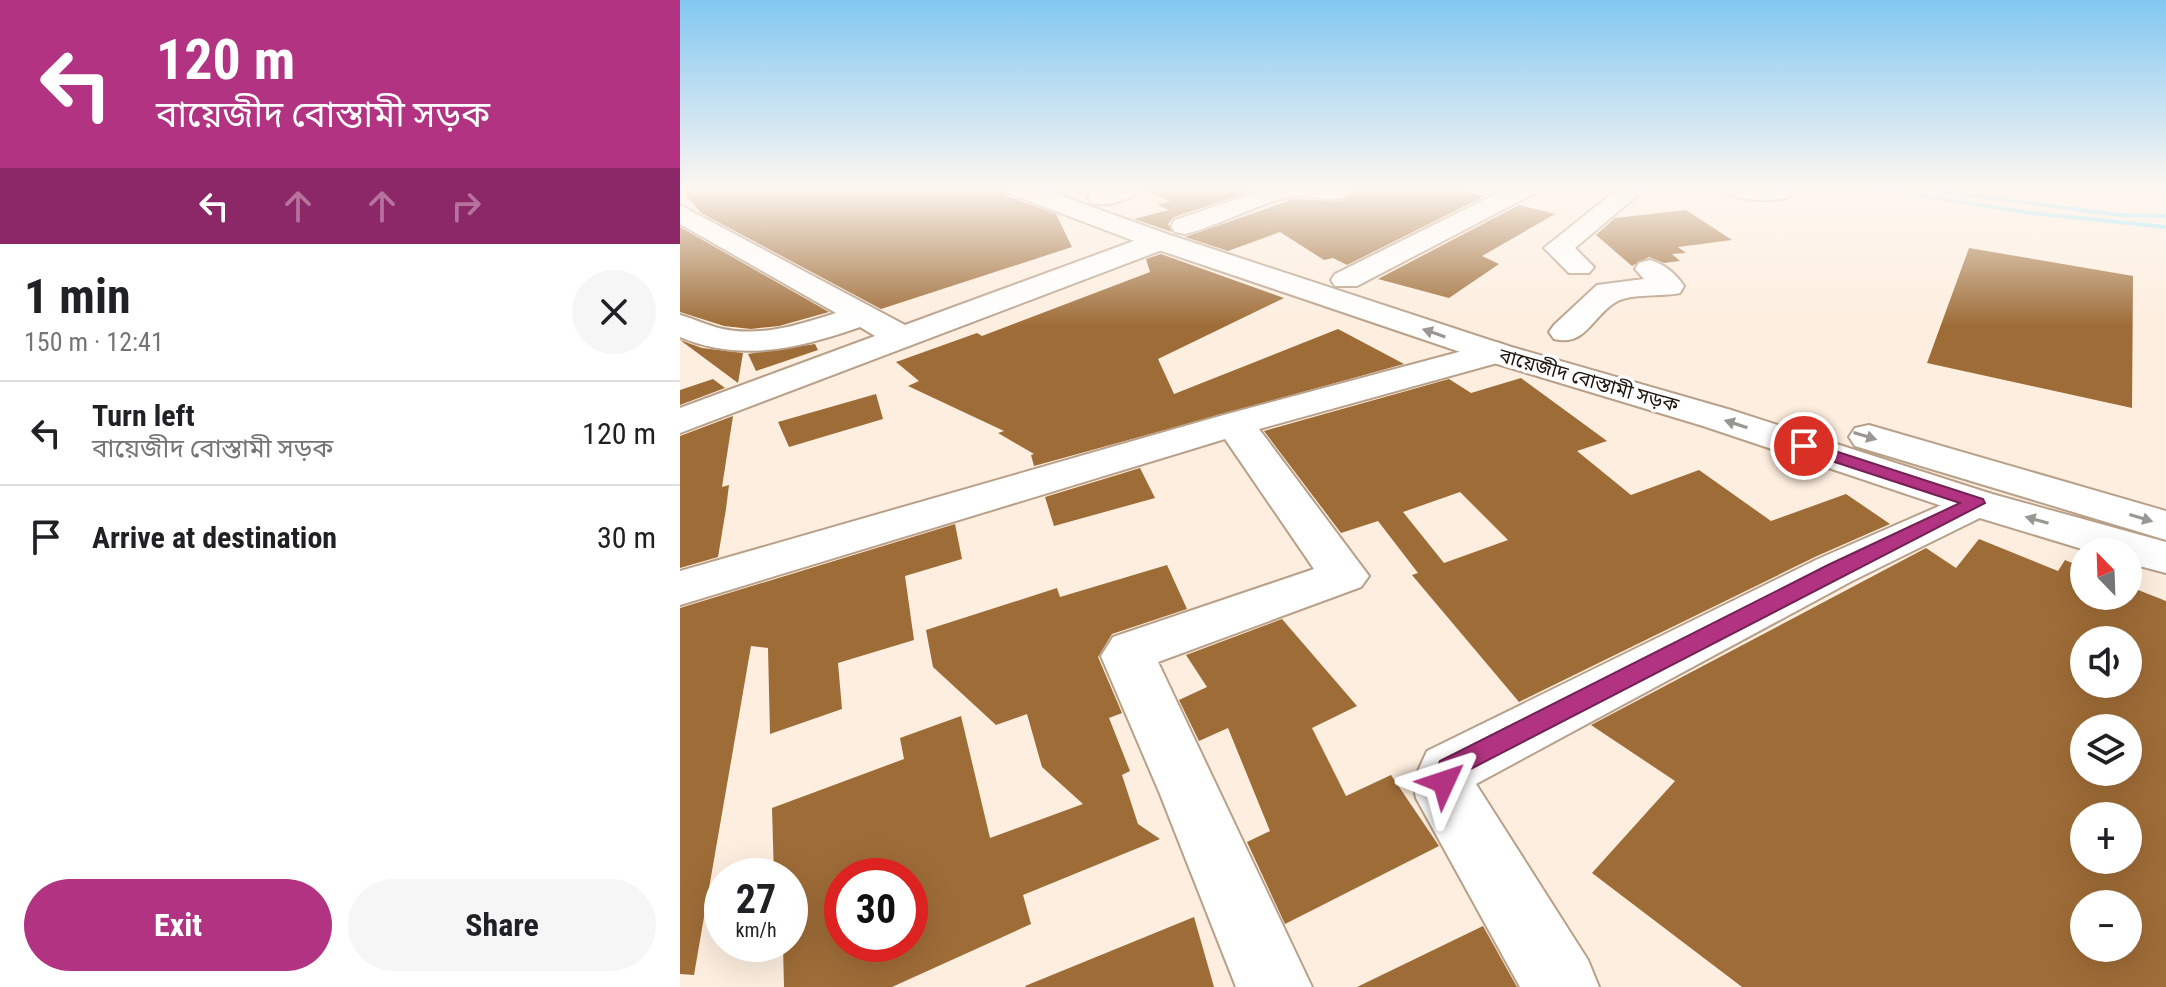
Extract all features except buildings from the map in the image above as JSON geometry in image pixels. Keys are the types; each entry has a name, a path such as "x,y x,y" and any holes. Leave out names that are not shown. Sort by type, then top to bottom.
{"street":[{"path":"718,234 902,337"},
{"path":"680,421 1169,234"},
{"name":"বায়েজীদ বোস্তামী সড়ক","path":"1175,234 1496,353 1717,418 1976,503 2166,558"},
{"name":"বায়েজীদ বোস্তামী সড়ক","path":"1176,234 1346,280 2166,526"},
{"path":"1346,280 1436,234"},
{"path":"1576,234 1558,248 1597,274 1669,286 1650,269"},
{"path":"1566,332 1597,274"},
{"path":"680,325 712,340 750,344 800,337 862,315"},
{"path":"680,358 728,342"},
{"path":"680,588 1234,424 1496,353"},
{"path":"1234,424 1344,576 1132,651 1128,656 1192,794 1274,987"},
{"path":"1561,987 1448,798 1444,782 1449,769 1835,570 1976,503"}],"route":[{"path":"1444,782 1449,769 1835,570 1976,503 1804,446"}]}
